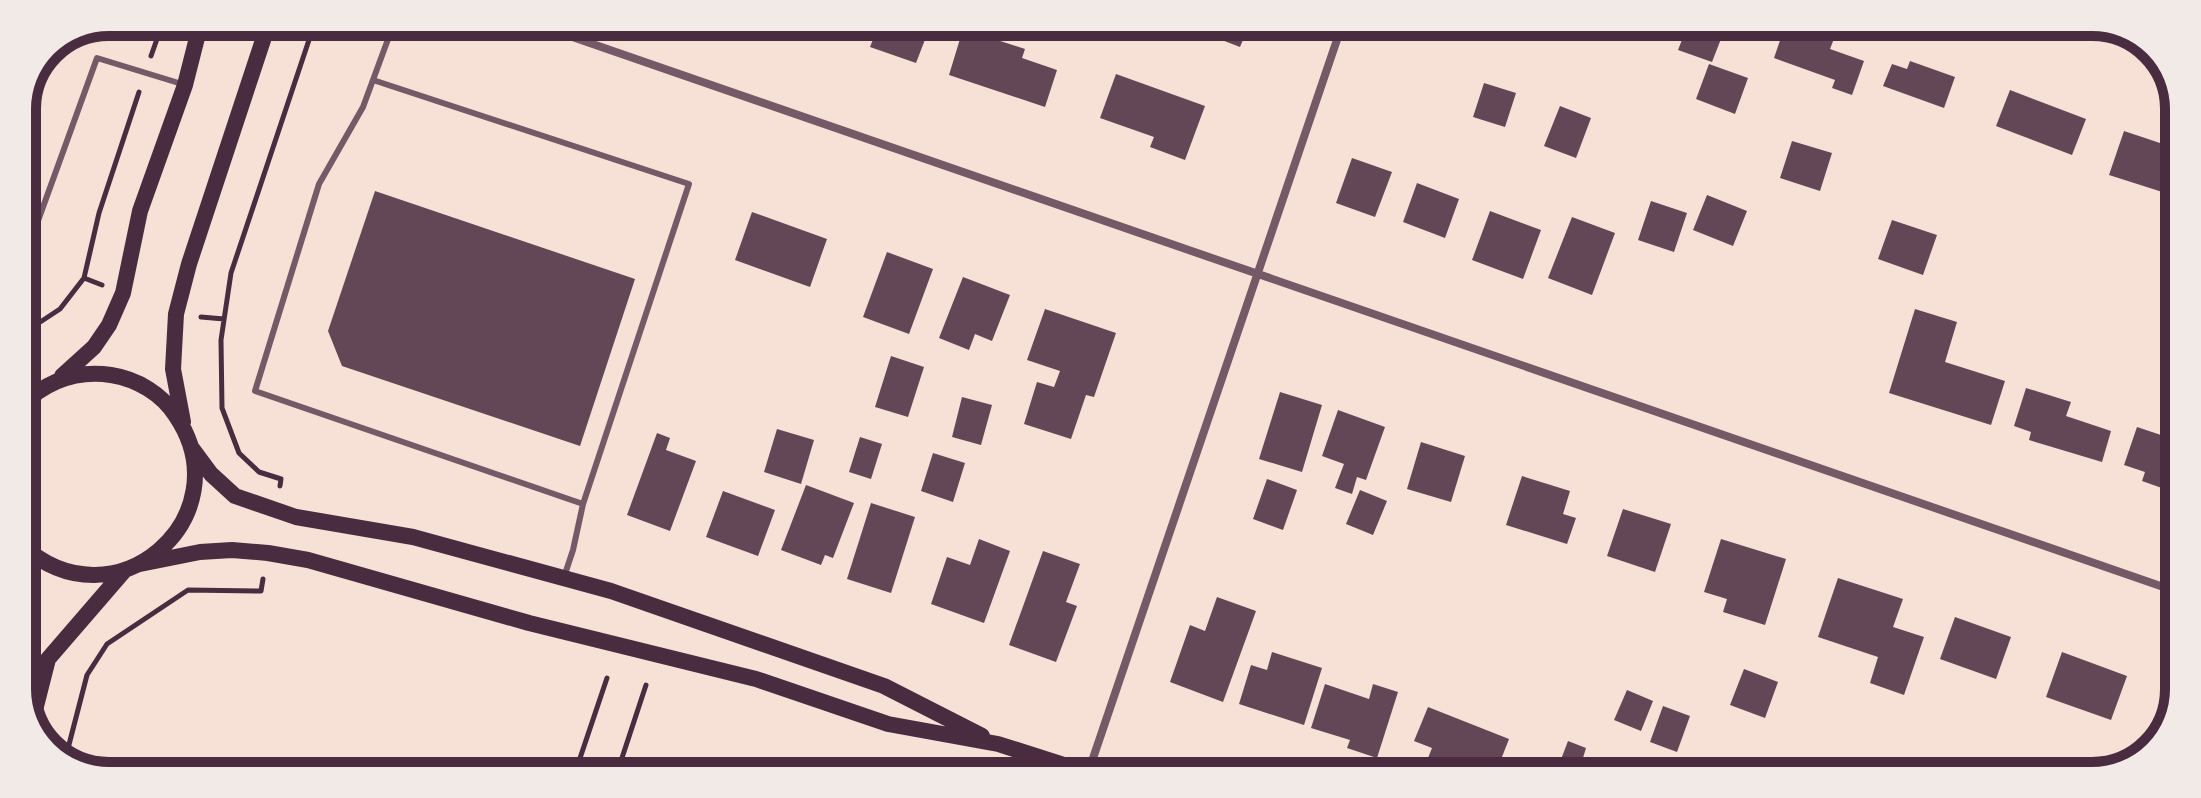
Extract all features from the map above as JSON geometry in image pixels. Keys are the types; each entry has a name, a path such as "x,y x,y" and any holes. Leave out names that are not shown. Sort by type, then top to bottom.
{"main road":[{"path":"36,392 53,382 94,347 109,325 123,293 140,211 185,85 197,36"},
{"path":"37,703 48,659 132,567 163,548 180,527 191,501 195,474 173,369 176,314 189,264 264,36"},
{"path":"36,384 77,374 119,376 139,383 164,402 184,427"},
{"path":"191,447 211,474 235,496 296,517 413,537 611,591 884,686 998,744"},
{"path":"36,557 55,568 77,574 101,575 200,552 232,550 308,560 529,623 756,679 888,724 998,744 1054,762"}],"street":[{"path":"569,36 2165,588"},
{"path":"1093,762 1338,36"}],"lane":[{"path":"389,36 363,107 319,184 255,391 583,504"},
{"path":"36,226 97,58 185,85"},
{"path":"373,80 689,184 583,504 564,578"}],"path":[{"path":"36,325 60,309 84,278 107,185 158,36"},
{"path":"281,479 259,472 239,453 222,408 221,340 231,273 310,36"},
{"path":"68,750 87,675 107,644 188,590 261,591"},
{"path":"579,762 607,678"},
{"path":"621,762 646,685"}],"building":[{"path":"874,36 926,36 916,63 870,47"},
{"path":"961,36 985,36 1025,49 1022,58 1057,70 1045,107 949,75"},
{"path":"1211,36 1244,36 1240,47"},
{"path":"1683,36 1722,36 1712,62 1678,50"},
{"path":"1782,36 1835,36 1830,49 1864,61 1852,95 1832,88 1835,80 1774,58"},
{"path":"1910,61 1955,77 1944,108 1883,86 1892,64 1907,69"},
{"path":"1709,64 1748,78 1735,114 1696,99"},
{"path":"1116,74 1205,106 1185,160 1150,147 1154,137 1100,118"},
{"path":"1484,83 1516,93 1505,127 1473,117"},
{"path":"2010,90 2086,119 2072,155 1996,126"},
{"path":"1560,106 1591,118 1576,158 1544,146"},
{"path":"2124,131 2165,145 2165,193 2109,175"},
{"path":"1792,141 1832,153 1820,191 1780,178"},
{"path":"1352,158 1392,172 1375,217 1336,203"},
{"path":"1417,183 1459,199 1445,238 1403,222"},
{"path":"375,191 635,279 580,446 342,366 328,331"},
{"path":"1707,195 1747,211 1733,246 1693,230"},
{"path":"1651,201 1687,213 1674,252 1638,240"},
{"path":"1490,211 1541,230 1523,279 1472,260"},
{"path":"752,212 827,239 810,287 735,260"},
{"path":"1572,217 1615,233 1592,295 1548,278"},
{"path":"1892,220 1937,235 1923,275 1878,259"},
{"path":"887,252 933,269 909,334 863,317"},
{"path":"963,277 1010,295 992,341 975,334 969,350 939,338"},
{"path":"1045,309 1116,333 1094,397 1086,395 1071,439 1024,424 1037,382 1054,387 1060,371 1027,360"},
{"path":"1915,309 1957,322 1945,362 2005,381 1991,425 1889,393"},
{"path":"891,356 924,367 908,417 875,407"},
{"path":"2026,388 2071,402 2066,416 2111,431 2102,462 2029,440 2031,432 2014,426"},
{"path":"1280,392 1322,405 1302,472 1259,459"},
{"path":"962,397 992,405 981,445 952,437"},
{"path":"1338,410 1385,427 1366,480 1357,477 1352,494 1335,488 1344,464 1322,456"},
{"path":"2137,427 2165,436 2165,489 2142,481 2145,472 2124,465"},
{"path":"777,429 814,440 801,484 764,472"},
{"path":"657,433 670,438 666,450 696,461 670,531 627,515"},
{"path":"860,437 882,444 871,479 849,472"},
{"path":"1421,442 1465,456 1451,502 1407,489"},
{"path":"933,453 965,463 953,502 921,491"},
{"path":"1522,476 1570,491 1563,514 1576,518 1567,544 1506,525"},
{"path":"1267,479 1297,490 1283,530 1253,519"},
{"path":"806,485 854,503 833,558 825,555 821,565 781,550"},
{"path":"1360,490 1387,501 1373,535 1346,524"},
{"path":"723,491 775,510 758,556 706,537"},
{"path":"871,503 915,517 891,593 847,579"},
{"path":"1623,509 1671,524 1655,572 1607,556"},
{"path":"979,539 1010,551 984,623 931,604 947,557 970,565"},
{"path":"1721,539 1786,559 1765,625 1723,612 1727,599 1704,592"},
{"path":"1043,551 1080,564 1066,602 1077,606 1056,662 1009,645"},
{"path":"1838,578 1903,599 1893,627 1924,637 1904,695 1870,683 1878,657 1818,637"},
{"path":"1217,597 1256,611 1223,702 1170,682 1190,625 1205,631"},
{"path":"1955,617 2011,637 1996,679 1940,659"},
{"path":"1272,652 1322,668 1304,725 1239,704 1251,665 1267,670"},
{"path":"2062,652 2127,676 2111,720 2046,697"},
{"path":"1744,669 1778,682 1765,718 1730,705"},
{"path":"1325,684 1369,699 1373,684 1398,692 1377,758 1347,748 1350,740 1311,728"},
{"path":"1627,690 1653,701 1641,731 1614,720"},
{"path":"1663,706 1690,716 1677,752 1650,742"},
{"path":"1428,707 1509,739 1500,762 1426,762 1432,748 1414,741"},
{"path":"1568,741 1586,748 1583,758 1594,762 1560,762"}]}
